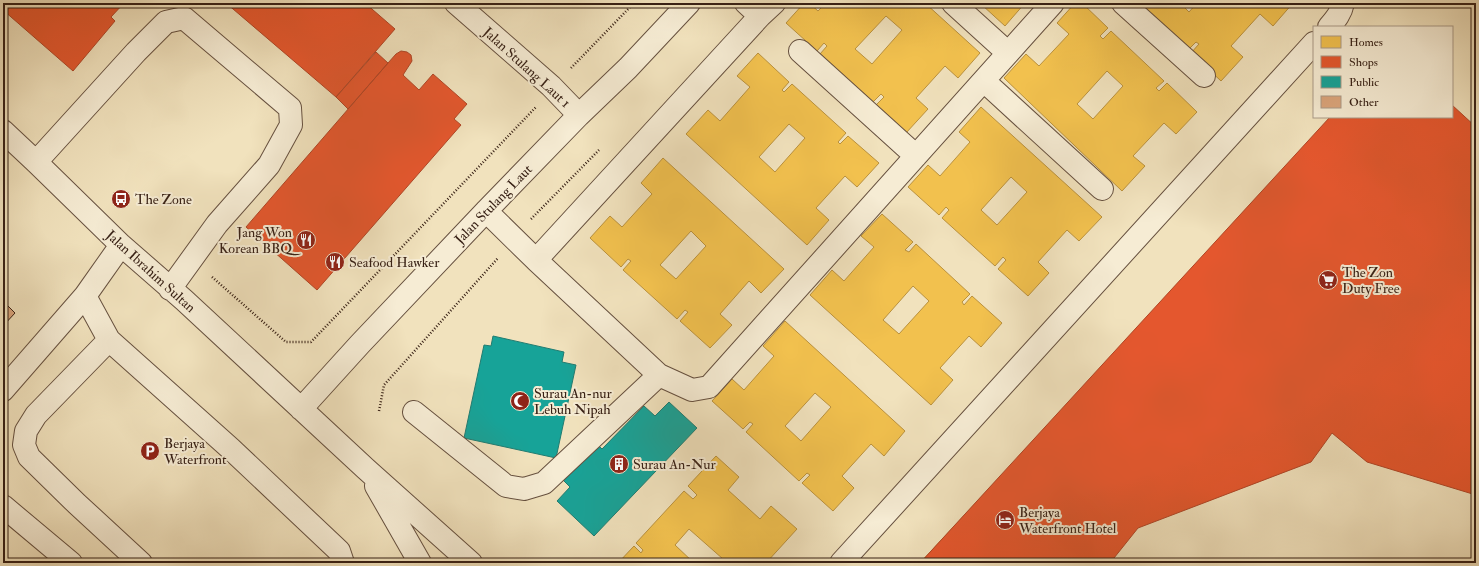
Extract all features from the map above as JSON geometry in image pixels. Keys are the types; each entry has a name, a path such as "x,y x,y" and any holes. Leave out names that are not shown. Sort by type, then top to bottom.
{"street":[{"name":"Jalan Stulang Laut 1","path":"456,3 551,86 579,115"},
{"name":"Jalan Stulang Laut","path":"301,409 360,344 486,211 579,115 628,68 689,3"},
{"path":"953,3 1008,53"},
{"path":"486,211 536,260 660,375 692,390 709,387 1053,3"},
{"path":"1123,3 1204,76"},
{"path":"1330,26 1341,11 1342,3"},
{"path":"536,260 760,7"},
{"path":"36,162 136,52 166,22 184,18 290,108 291,125 268,165 217,224 170,289"},
{"path":"841,563 1313,44"},
{"path":"800,51 916,156"},
{"path":"984,81 1102,189"},
{"name":"Jalan Ibrahim Sultan","path":"3,131 121,245 471,563"},
{"path":"3,390 85,296 121,245"},
{"path":"85,296 109,340 203,423 339,551 343,563"},
{"path":"109,340 36,415 26,431 24,445 29,457 141,563"},
{"path":"414,412 506,486 524,488 544,483 660,375"},
{"path":"366,469 420,563"},
{"path":"3,506 71,563"}],"path":[{"path":"570,69 634,3"},
{"path":"192,259 286,342 311,342 541,101"},
{"path":"379,411 384,385 501,256"}],"building: Homes":[{"path":"804,3 809,3 818,11 826,3 925,3 980,53 958,78 945,66 916,98 928,109 906,133 876,105 884,97 881,94 873,102 820,54 827,46 824,43 817,51 786,23","holes":["886,16 902,30 872,64 855,49"]},
{"path":"985,3 1025,3 1005,26 982,5"},
{"path":"1075,3 1082,3 1108,28 1100,36 1103,39 1111,31 1164,81 1156,88 1159,91 1167,83 1197,112 1176,134 1164,123 1133,156 1145,166 1122,191 1004,78 1026,54 1039,66 1069,34 1057,23","holes":["1107,71 1123,86 1093,119 1077,104"]},
{"path":"1136,3 1180,3 1189,12 1197,3 1293,3 1273,26 1260,14 1231,46 1243,57 1221,81 1191,53 1199,44 1196,42 1188,50"},
{"path":"758,53 789,82 782,90 784,92 792,84 846,133 838,142 840,144 848,136 879,163 857,187 845,176 816,208 829,220 807,245 686,134 708,110 720,121 750,87 737,76","holes":["789,124 805,138 775,172 759,157"]},
{"path":"981,107 1102,217 1079,241 1067,230 1038,262 1049,273 1028,296 998,269 1006,260 1003,257 995,266 942,218 949,210 946,207 939,215 908,187 928,165 940,176 970,142 959,132","holes":["1011,177 1027,192 997,225 981,210"]},
{"path":"663,158 784,269 761,293 749,281 720,314 732,325 710,348 680,321 688,312 685,310 677,319 623,270 631,261 628,259 621,267 590,238 610,216 622,227 652,194 641,183","holes":["691,231 706,246 676,279 660,265"]},
{"path":"882,214 913,242 905,250 909,252 916,244 970,294 962,302 964,305 972,296 1002,323 981,347 969,336 940,368 953,380 931,405 810,295 832,270 844,281 874,247 861,236","holes":["913,286 929,301 899,334 883,320"]},
{"path":"785,321 905,431 884,456 871,444 842,476 854,488 833,511 802,483 810,475 807,473 799,481 746,432 753,424 750,422 743,429 712,401 732,379 744,390 774,356 763,346","holes":["815,393 831,407 801,441 785,426"]},
{"path":"716,456 739,477 728,490 760,519 771,506 797,529 766,563 719,563 723,559 689,529 675,545 694,563 618,563 634,546 641,553 643,550 636,543 684,491 693,499 697,495 688,486"},
{"name":"Berjaya Waterfront Hotel","path":"1000,477 1099,563 920,563"}],"building: Shops":[{"path":"5,3 124,3 111,17 115,21 73,71 3,10 3,5"},
{"path":"226,3 365,3 395,29 336,97"},
{"path":"1469,3 1476,3 1476,10"},
{"path":"401,51 407,52 411,55 412,61 403,75 419,90 433,74 467,104 454,119 461,125 317,290 246,227 388,63"},
{"path":"376,52 388,63 348,109 336,97"},
{"name":"The Zon Duty Free","path":"1453,106 1476,127 1476,495 1367,462 1332,433 1311,462 1138,528 1110,563 920,563 1329,118 1453,118"}],"building: Public":[{"name":"Surau An-nur Lebuh Nipah","path":"493,336 564,352 562,362 576,365 556,458 464,438 484,345 491,346"},
{"name":"Surau An-Nur","path":"669,402 697,428 594,536 557,501 570,487 562,479 596,443 602,449 644,406 655,416"}],"building: Other":[{"path":"3,301 15,313 3,326"}],"place":[{"name":"The Zone","path":"121,199"},
{"name":"Jang Won Korean BBQ","path":"306,240"},
{"name":"Seafood Hawker","path":"335,262"},
{"name":"The Zon Duty Free","path":"1328,280"},
{"name":"Surau An-nur Lebuh Nipah","path":"520,401"},
{"name":"Berjaya Waterfront","path":"150,451"},
{"name":"Surau An-Nur","path":"619,464"},
{"name":"Berjaya Waterfront Hotel","path":"1005,520"}]}
